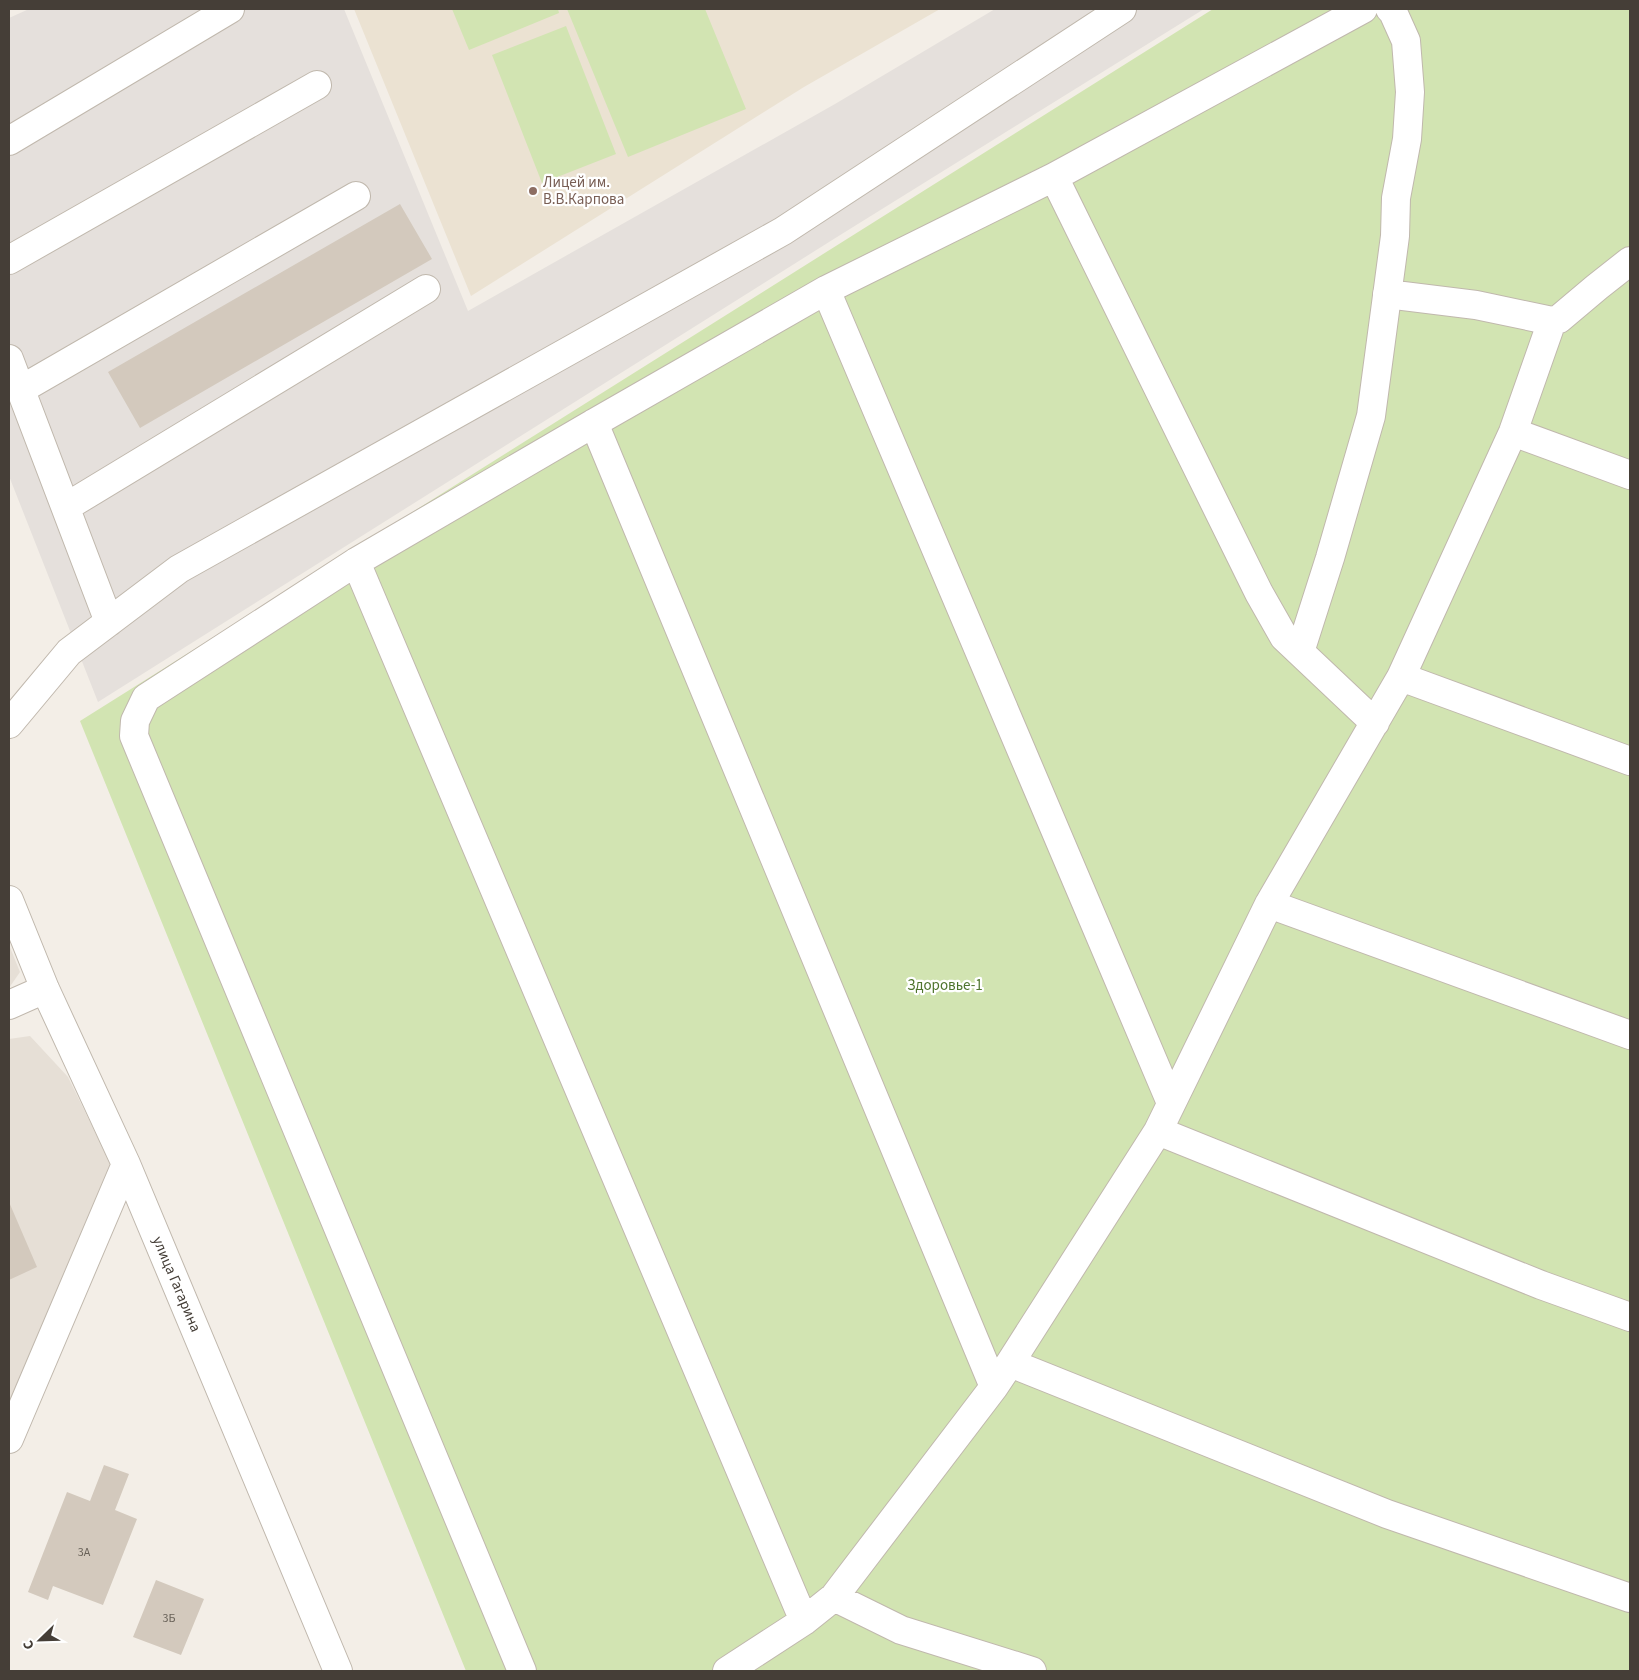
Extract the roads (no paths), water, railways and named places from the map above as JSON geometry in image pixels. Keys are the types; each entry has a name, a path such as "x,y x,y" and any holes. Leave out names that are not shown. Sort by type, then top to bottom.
{"street":[{"path":"9,141 230,9"},
{"path":"9,724 69,652 179,569 783,231 1122,9"},
{"path":"522,1671 134,736 135,721 146,698 356,562 826,290 1054,177 1363,9"},
{"path":"1300,652 1330,558 1371,416 1395,236 1396,198 1407,139 1410,92 1406,41 1390,9"},
{"path":"9,260 317,85"},
{"path":"1054,177 1259,593 1284,637 1375,723"},
{"path":"20,390 356,196"},
{"path":"1388,294 1476,305 1552,321 1559,319 1630,261"},
{"path":"66,507 426,289"},
{"path":"826,290 1171,1103"},
{"path":"727,1671 804,1621 834,1597 994,1387 1158,1131 1268,904 1401,677 1513,432 1552,321"},
{"path":"9,359 109,622"},
{"path":"594,423 994,1387"},
{"path":"1513,432 1630,475"},
{"path":"356,562 804,1621"},
{"path":"1401,677 1630,761"},
{"name":"улица Гагарина","path":"9,900 45,989 126,1164 338,1671"},
{"path":"1268,904 1630,1035"},
{"path":"9,1005 45,989"},
{"path":"1158,1131 1541,1285 1630,1317"},
{"path":"9,1439 126,1164"},
{"path":"1010,1363 1387,1514 1630,1598"},
{"path":"834,1597 901,1630 1032,1671"}],"place":[{"name":"Лицей им. В.В.Карпова","path":"533,191"}],"park label":[{"name":"Здоровье-1","path":"945,985"}]}
